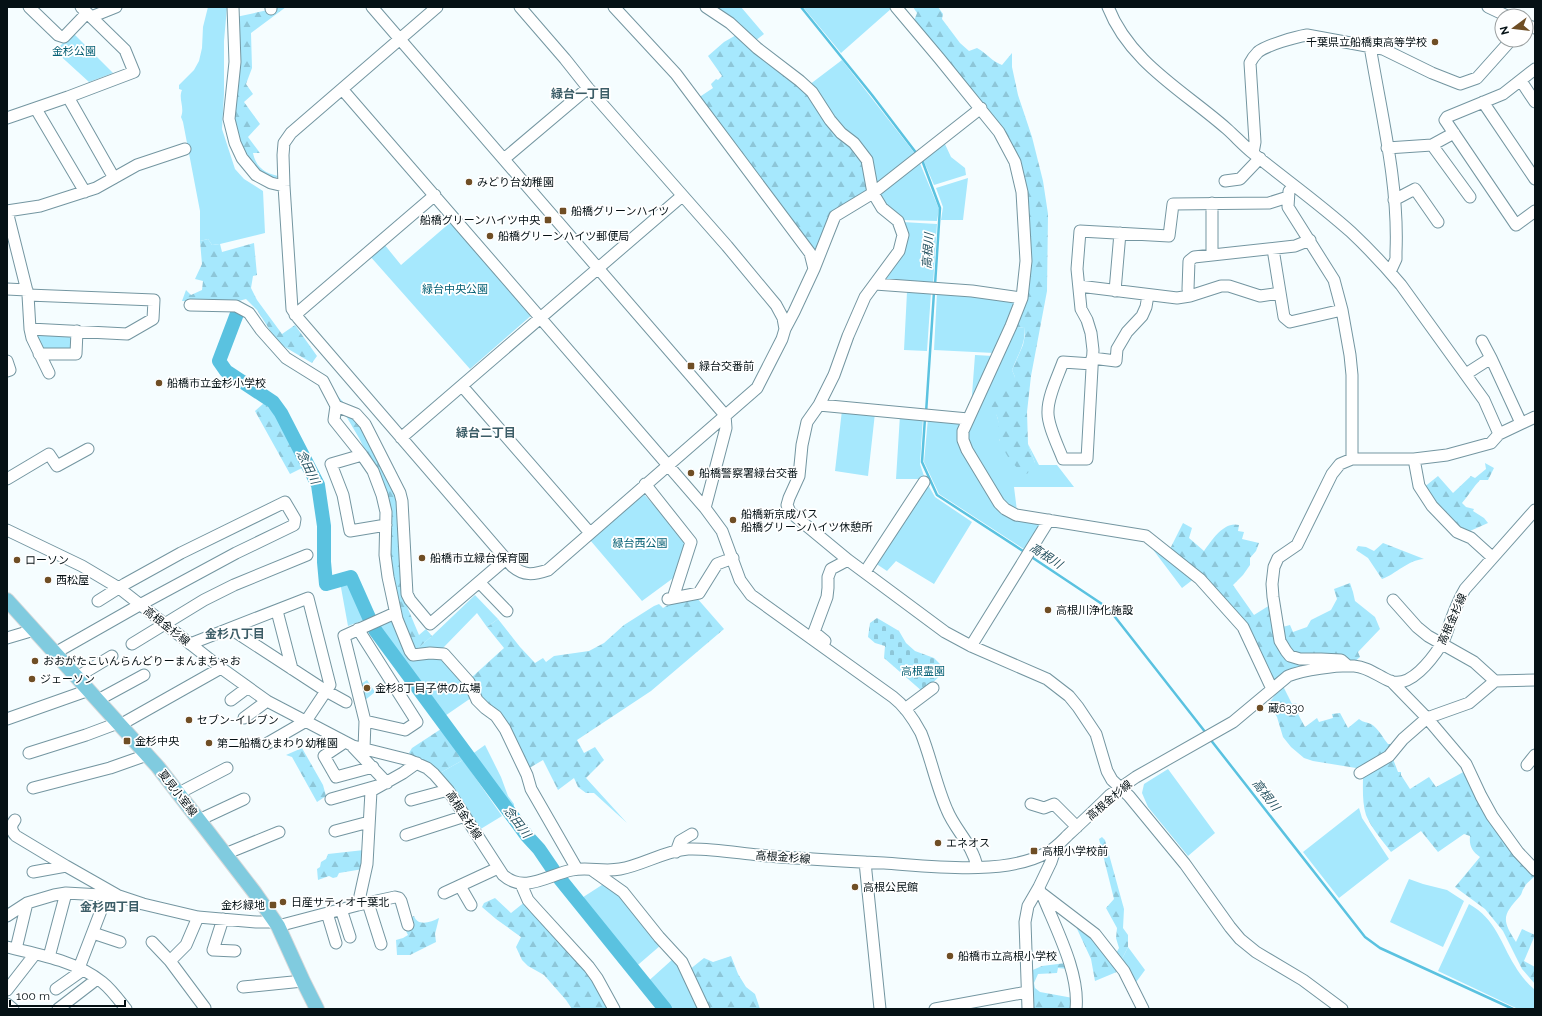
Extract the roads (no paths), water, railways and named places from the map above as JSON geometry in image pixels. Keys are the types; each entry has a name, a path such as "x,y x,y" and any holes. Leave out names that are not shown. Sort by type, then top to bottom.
{"main road":[{"name":"夏見小室線","path":"7,600 147,755 179,793 276,923 317,1009"}],"street":[{"path":"28,7 58,35 64,37 86,12 116,7"},
{"path":"233,7 235,62 229,119 235,143 242,158 256,174 266,182 284,186"},
{"path":"372,7 726,415 726,428 705,508"},
{"path":"437,7 291,133 284,143 284,186 292,309 295,315 512,566 522,573 527,574 548,570 757,388 782,339 785,329 814,269 835,216 873,193 981,108"},
{"path":"520,7 588,88 776,305 783,318 785,329"},
{"path":"614,7 676,74 807,248 812,258 814,269"},
{"path":"706,7 730,23 757,48 800,80 812,92 830,120 841,133 854,143 867,160 873,193 882,208 898,221 903,235 899,252 866,297 848,336 834,375 819,405 807,422 802,445 799,476 787,505 790,512 848,560 945,632 971,646 1047,679 1069,696 1096,734 1107,771 1112,780 1138,806 1185,864 1230,927 1256,952 1303,980 1342,1009"},
{"path":"896,7 981,108 998,132 1015,162 1022,192 1026,261 1022,298 1011,326 963,431 963,440 967,450 999,503 1005,509 1016,515 1146,536 1200,579 1243,627 1272,689"},
{"path":"1108,7 1117,26 1140,57 1155,71 1227,129 1256,156 1291,182 1350,232 1390,272 1484,400 1499,434"},
{"path":"7,118 36,109 134,72 125,50 86,12"},
{"path":"1225,181 1240,179 1256,156 1250,63 1257,53 1291,39 1307,35 1370,46 1383,50 1432,73 1460,84 1477,78 1504,48"},
{"path":"1370,46 1394,200 1396,259 1390,272"},
{"path":"1535,69 1503,94 1447,117 1445,120 1516,224 1535,211"},
{"path":"1521,81 1535,102"},
{"path":"504,159 588,88"},
{"path":"342,89 705,508 722,531 740,580 751,595 897,700 905,709 917,724 946,809 954,825 972,850 977,867"},
{"path":"68,97 114,178"},
{"path":"1483,102 1535,179"},
{"path":"36,109 85,192"},
{"path":"1387,148 1432,145 1454,133"},
{"path":"1432,145 1470,197"},
{"path":"49,373 32,338 30,329 28,292 7,211 40,206 85,192 96,188 137,165 185,148"},
{"path":"1291,182 1288,207 1334,280 1342,310 1352,375 1352,459"},
{"path":"1394,200 1415,189 1438,222"},
{"path":"295,315 435,195"},
{"path":"401,438 682,196"},
{"path":"1148,295 1146,307 1142,316 1128,332 1117,349 1116,361 1092,361 1063,362 1050,400 1048,411 1051,425 1063,459 1087,459 1092,361 1091,333 1087,320 1081,309 1077,269 1080,231 1169,236 1172,204 1269,203 1288,197"},
{"path":"1212,203 1212,255"},
{"path":"1115,291 1120,233"},
{"path":"1190,296 1188,289 1189,261 1194,257 1295,246 1310,240"},
{"path":"1273,249 1284,317 1290,322 1342,310"},
{"path":"875,284 972,291 1022,298"},
{"path":"1079,286 1178,298 1190,296 1221,286 1230,286 1260,296 1280,293"},
{"path":"7,289 28,292 154,300 153,319 127,334 30,329"},
{"path":"190,305 236,306 249,313 261,330 286,358 323,381 336,406 334,420 362,455 373,472 382,495 386,512 385,555 395,613 411,654 444,654 469,682 477,700 484,708 496,716 505,729 531,789 574,870"},
{"path":"40,354 76,354 77,331"},
{"path":"1482,342 1521,423"},
{"path":"1466,374 1491,358"},
{"path":"7,361 10,370 7,371"},
{"path":"462,386 590,533"},
{"path":"819,405 968,419"},
{"path":"336,406 356,414 365,424 400,493 402,501 407,594 410,600 430,624 506,559"},
{"path":"1349,666 1340,660 1294,659 1286,652 1280,641 1272,584 1274,566 1278,558 1297,545 1332,474 1340,464 1352,459 1414,460 1448,455 1491,443 1499,434 1535,417"},
{"path":"7,479 49,454 57,466 88,449"},
{"path":"362,455 331,464 343,495 350,531 386,525"},
{"path":"1414,460 1419,486 1432,506 1457,532 1471,538 1492,558"},
{"path":"865,572 924,482"},
{"path":"645,484 691,542 670,599 699,593 717,564 733,558"},
{"path":"55,653 236,553 294,524 295,519 285,502 181,553 98,601"},
{"name":"高根金杉線","path":"7,530 82,566 119,588 164,625 247,688 267,701 354,746 417,763 434,774 448,790 498,868 507,879 524,884 574,870 622,869 676,852 694,849 787,858 977,867 1019,862 1045,854 1056,847 1110,795 1136,777 1233,722 1288,676 1299,672 1354,666 1368,670 1390,681 1403,682 1412,678 1431,659 1442,644 1458,602 1465,589 1535,510"},
{"path":"971,646 1050,520"},
{"path":"132,644 204,600 234,585 307,555"},
{"path":"826,650 830,644 814,632 827,596 828,577 831,569 848,560"},
{"path":"479,582 507,611"},
{"path":"190,644 308,598 330,685 306,721 268,743"},
{"path":"1393,600 1417,627 1428,636 1474,662 1495,681"},
{"path":"277,610 292,669"},
{"path":"373,767 336,777 324,756 354,746 365,722 344,636 395,613"},
{"path":"231,629 326,691 346,702"},
{"path":"358,629 417,722 405,730 365,722"},
{"path":"7,638 34,630"},
{"path":"76,677 112,656"},
{"path":"29,753 119,724 221,668"},
{"path":"7,719 93,695 144,675"},
{"path":"1360,773 1389,756 1403,739 1427,718 1469,703 1495,681 1535,680"},
{"path":"1390,681 1427,718 1466,764 1492,816 1518,852 1535,870"},
{"path":"231,700 247,688"},
{"path":"905,709 933,688"},
{"path":"244,718 267,701"},
{"path":"354,746 373,767 382,785"},
{"path":"34,788 110,768 147,755"},
{"path":"1527,765 1535,755"},
{"path":"381,944 363,904 371,791 417,763"},
{"path":"179,793 227,768"},
{"path":"331,798 382,785"},
{"path":"410,800 448,790"},
{"path":"199,820 244,799"},
{"path":"1031,804 1044,808 1054,804 1077,826"},
{"path":"406,835 465,816"},
{"path":"15,820 12,830 16,836 119,896 143,904 198,917 276,923 395,897 399,898 401,901 408,925"},
{"path":"336,831 369,822"},
{"path":"225,854 279,832"},
{"path":"676,852 680,841 692,834"},
{"path":"1028,1009 1025,922 1028,906 1040,890 1056,847"},
{"path":"865,862 880,1009"},
{"path":"33,872 66,866"},
{"path":"444,893 498,868"},
{"path":"592,870 623,892 659,937 682,962 703,1009"},
{"path":"524,884 528,900 589,967 597,978 614,1009"},
{"path":"460,886 471,905"},
{"path":"1040,890 1071,966 1076,983 1076,1009"},
{"path":"1040,890 1095,934 1124,971 1143,1009"},
{"path":"7,916 27,903 54,895 66,893 119,896"},
{"path":"49,957 66,893"},
{"path":"56,989 81,969 107,895"},
{"path":"27,903 12,948 49,957 81,969 102,982 126,1009"},
{"path":"341,909 350,937"},
{"path":"327,913 336,943"},
{"path":"170,961 186,944 198,917"},
{"path":"223,919 213,950 235,951"},
{"path":"93,933 120,942"},
{"path":"152,942 170,961 204,1008 203,1009"},
{"path":"7,990 36,954"},
{"path":"58,1009 97,979"},
{"path":"243,987 303,981"},
{"path":"935,1009 1027,992"},
{"path":"7,1004 13,1009"}],"waterway":[{"name":"高根川","path":"801,7 872,95 917,154"},
{"name":"高根川","path":"922,160 940,208 935,285"},
{"name":"高根川","path":"926,413 934,292"},
{"name":"念田川","path":"238,311 219,361 226,371 273,402 281,413 318,485 324,526 324,562 326,584 351,577 371,622"},
{"name":"高根川","path":"925,418 922,462 937,495 1026,553"},
{"name":"高根川","path":"1030,556 1108,608 1206,733"},
{"name":"念田川","path":"375,630 527,836 539,849 556,874 665,1009"},
{"name":"高根川","path":"1210,739 1365,937 1380,948 1513,1009"}],"place":[{"name":"千葉県立船橋東高等学校","path":"1435,42"},
{"name":"みどり台幼稚園","path":"469,182"},
{"name":"船橋グリーンハイツ","path":"563,211"},
{"name":"船橋グリーンハイツ中央","path":"548,220"},
{"name":"船橋グリーンハイツ郵便局","path":"490,236"},
{"name":"緑台交番前","path":"691,366"},
{"name":"船橋市立金杉小学校","path":"159,383"},
{"name":"船橋警察署緑台交番","path":"691,473"},
{"name":"船橋新京成バス 船橋グリーンハイツ休憩所","path":"733,520"},
{"name":"船橋市立緑台保育園","path":"422,558"},
{"name":"ローソン","path":"17,560"},
{"name":"西松屋","path":"48,580"},
{"name":"高根川浄化施設","path":"1048,610"},
{"name":"おおがたこいんらんどりーまんまちゃお","path":"35,661"},
{"name":"ジェーソン","path":"32,679"},
{"name":"金杉8丁目子供の広場","path":"367,688"},
{"name":"蔵6330","path":"1260,708"},
{"name":"セブン-イレブン","path":"189,720"},
{"name":"金杉中央","path":"127,741"},
{"name":"第二船橋ひまわり幼稚園","path":"209,743"},
{"name":"エネオス","path":"938,843"},
{"name":"高根小学校前","path":"1034,851"},
{"name":"高根公民館","path":"855,887"},
{"name":"日産サティオ千葉北","path":"283,902"},
{"name":"金杉緑地","path":"273,905"},
{"name":"船橋市立高根小学校","path":"950,956"}],"district":[{"name":"緑台一丁目","path":"581,94"},
{"name":"緑台二丁目","path":"486,433"},
{"name":"金杉八丁目","path":"235,634"},
{"name":"金杉四丁目","path":"110,907"}],"park label":[{"name":"金杉公園","path":"74,51"},
{"name":"緑台中央公園","path":"455,289"},
{"name":"緑台西公園","path":"640,543"},
{"name":"高根霊園","path":"923,671"}]}
